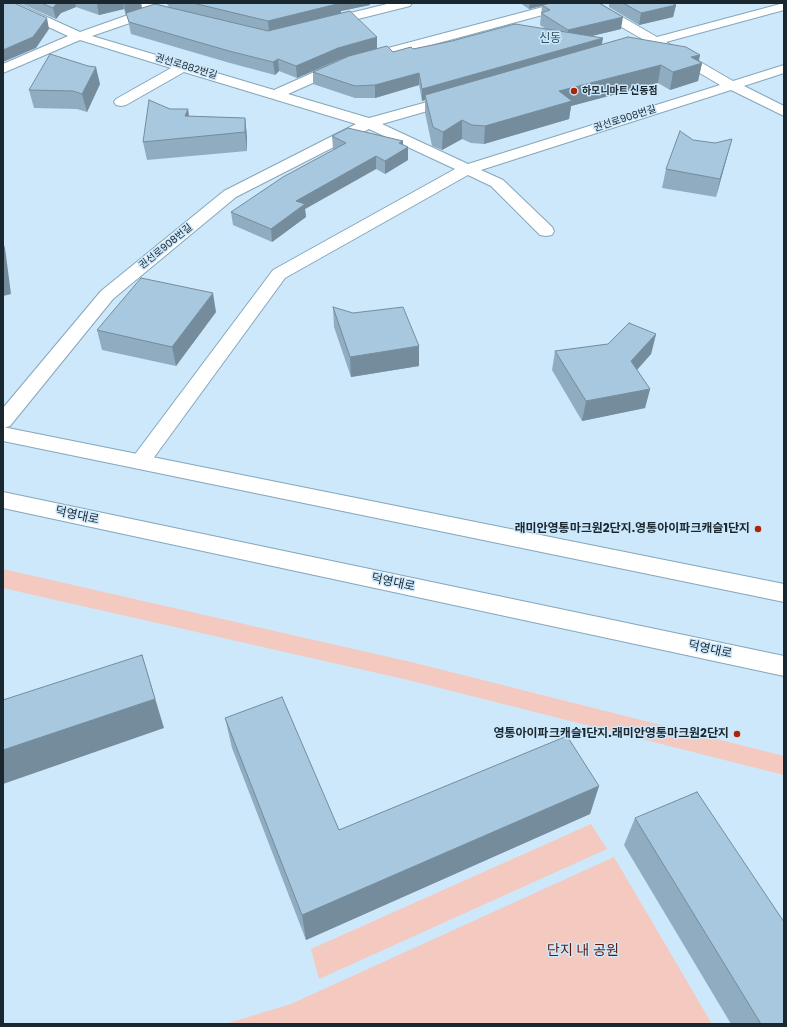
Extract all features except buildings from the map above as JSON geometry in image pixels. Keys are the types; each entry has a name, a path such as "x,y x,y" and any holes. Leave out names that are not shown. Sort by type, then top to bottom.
{"street":[{"name":"권선로882번길","path":"6,3 79,36 369,123"},
{"path":"141,3 156,10 186,17"},
{"path":"3,68 79,36 181,3"},
{"path":"314,26 406,3"},
{"path":"275,95 344,64 572,3"},
{"path":"589,3 731,85 784,112"},
{"path":"607,54 784,6"},
{"path":"121,102 183,66"},
{"name":"권선로908번길","path":"140,462 278,274 467,169 784,69"},
{"name":"권선로908번길","path":"3,421 107,295 230,194 369,123 469,94"},
{"path":"369,123 497,183 546,231"},
{"path":"3,434 784,593"},
{"name":"덕영대로","path":"3,500 784,666"}],"green space":[{"path":"3,569 415,663 784,756 784,775 408,680 3,588"},
{"path":"591,824 607,849 319,979 311,949"},
{"name":"단지 내 공원","path":"614,857 712,1024 225,1024 291,1004"}],"place":[{"name":"하모니마트 신동점","path":"574,91"},
{"name":"래미안영통마크원2단지.영통아이파크캐슬1단지","path":"758,529"},
{"name":"영통아이파크캐슬1단지.래미안영통마크원2단지","path":"737,734"}],"district":[{"name":"신동","path":"550,39"}]}
